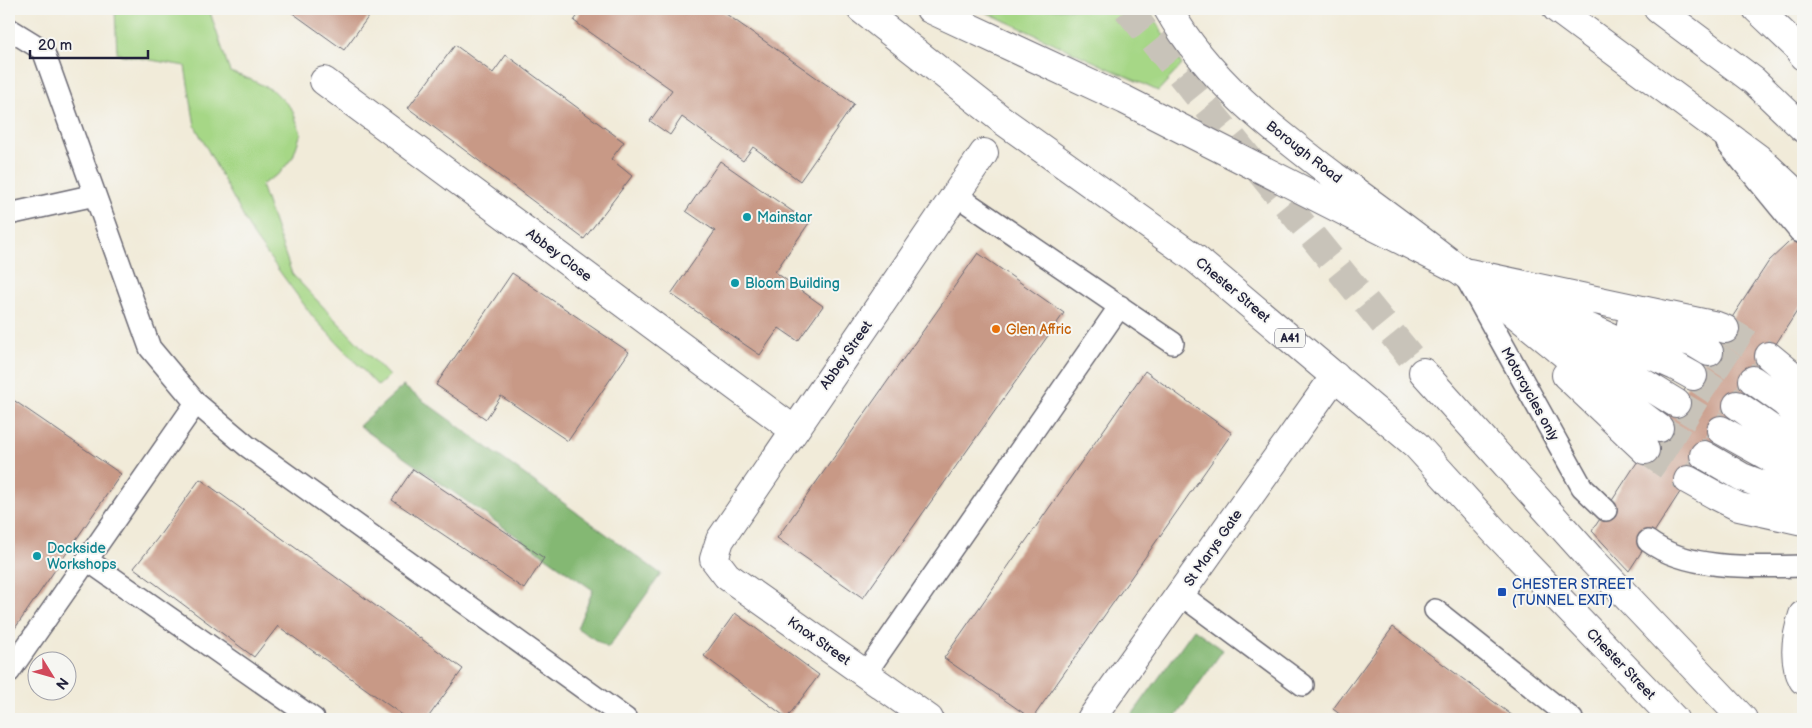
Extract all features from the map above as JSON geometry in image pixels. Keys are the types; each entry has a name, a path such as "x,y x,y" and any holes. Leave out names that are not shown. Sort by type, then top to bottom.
{"main road":[{"name":"Chester Street","path":"861,9 1002,120 1196,259 1416,445 1497,534 1674,719"},
{"path":"930,9 1125,100 1462,271 1675,366 1693,376"},
{"path":"1557,9 1758,158 1803,200"},
{"path":"1658,9 1754,81 1803,128"},
{"path":"1757,9 1797,47 1803,56"},
{"name":"Borough Road","path":"1172,17 1206,65 1239,99 1279,134 1462,271"},
{"name":"Abbey Close","path":"324,81 794,430"},
{"name":"Abbey Street","path":"714,559 720,540 984,153"},
{"path":"1462,271 1725,329"},
{"path":"1462,271 1694,343 1709,352"},
{"path":"1462,271 1676,402"},
{"path":"1462,271 1659,428"},
{"path":"1462,271 1645,450"},
{"path":"1769,356 1803,384"},
{"path":"1423,372 1590,558 1743,719"},
{"name":"St Marys Gate","path":"1091,719 1335,376"},
{"path":"1753,380 1785,403 1803,420"},
{"path":"1737,405 1803,451"},
{"path":"1721,430 1803,476"},
{"path":"1704,455 1742,477 1803,500"},
{"path":"1688,480 1739,507 1803,521"},
{"name":"Knox Street","path":"714,559 727,576 929,719"},
{"path":"1803,615 1798,631 1795,653 1803,680"}],"lane":[{"path":"9,29 43,50 150,348 196,403 246,446 626,719"},
{"path":"1709,122 1800,232"},
{"path":"9,214 95,195"},
{"path":"956,195 1173,343"},
{"name":"Motorcycles only","path":"1462,271 1582,487 1606,510"},
{"path":"865,674 1120,306"},
{"path":"9,672 196,403"},
{"path":"1648,541 1674,556 1700,562 1727,565 1803,566"},
{"path":"87,560 314,719"},
{"path":"1180,594 1303,685"},
{"path":"1435,610 1572,719"}],"green space":[{"path":"115,9 209,9 230,72 274,91 292,109 301,133 293,157 280,173 261,185 292,274 389,376 378,386 313,317 253,235 195,126 185,66 117,54"},
{"path":"979,9 1148,9 1182,65 1158,91"},
{"path":"403,386 661,574 608,648 577,628 593,590 359,426"},
{"path":"1194,629 1223,650 1174,719 1129,719"}],"building":[{"path":"287,9 374,9 344,50"},
{"path":"582,9 719,9 854,104 800,181 753,147 743,161 682,117 670,135 650,121 672,90 574,21"},
{"path":"455,45 493,73 506,55 624,142 611,159 632,176 584,239 408,108"},
{"path":"720,161 809,223 775,272 823,306 798,341 779,328 760,355 671,294 715,231 686,211"},
{"path":"1803,229 1803,302 1629,571 1592,531 1769,261"},
{"path":"978,253 1064,313 863,598 777,538"},
{"path":"512,273 629,352 568,441 501,396 486,419 436,385"},
{"path":"1145,371 1232,433 1032,719 944,658"},
{"name":"Dockside Workshops","path":"9,397 121,474 9,637"},
{"path":"413,469 544,558 524,589 392,500"},
{"path":"200,479 463,669 427,719 408,719 278,626 254,657 134,568"},
{"path":"735,613 819,675 787,718 704,656"},
{"path":"1393,627 1517,719 1346,719 1333,709"}],"tunnel":[{"path":"1127,9 1423,372"},
{"path":"1725,329 1769,356"},
{"path":"1709,352 1753,380"},
{"path":"1693,376 1737,405"},
{"path":"1676,403 1721,430"},
{"path":"1659,428 1704,455"},
{"path":"1645,450 1688,480"}],"place":[{"name":"Mainstar","path":"747,217"},
{"name":"Bloom Building","path":"735,283"},
{"name":"Glen Affric","path":"996,329"},
{"name":"Dockside Workshops","path":"37,556"},
{"name":"CHESTER STREET (TUNNEL EXIT)","path":"1502,592"}]}
